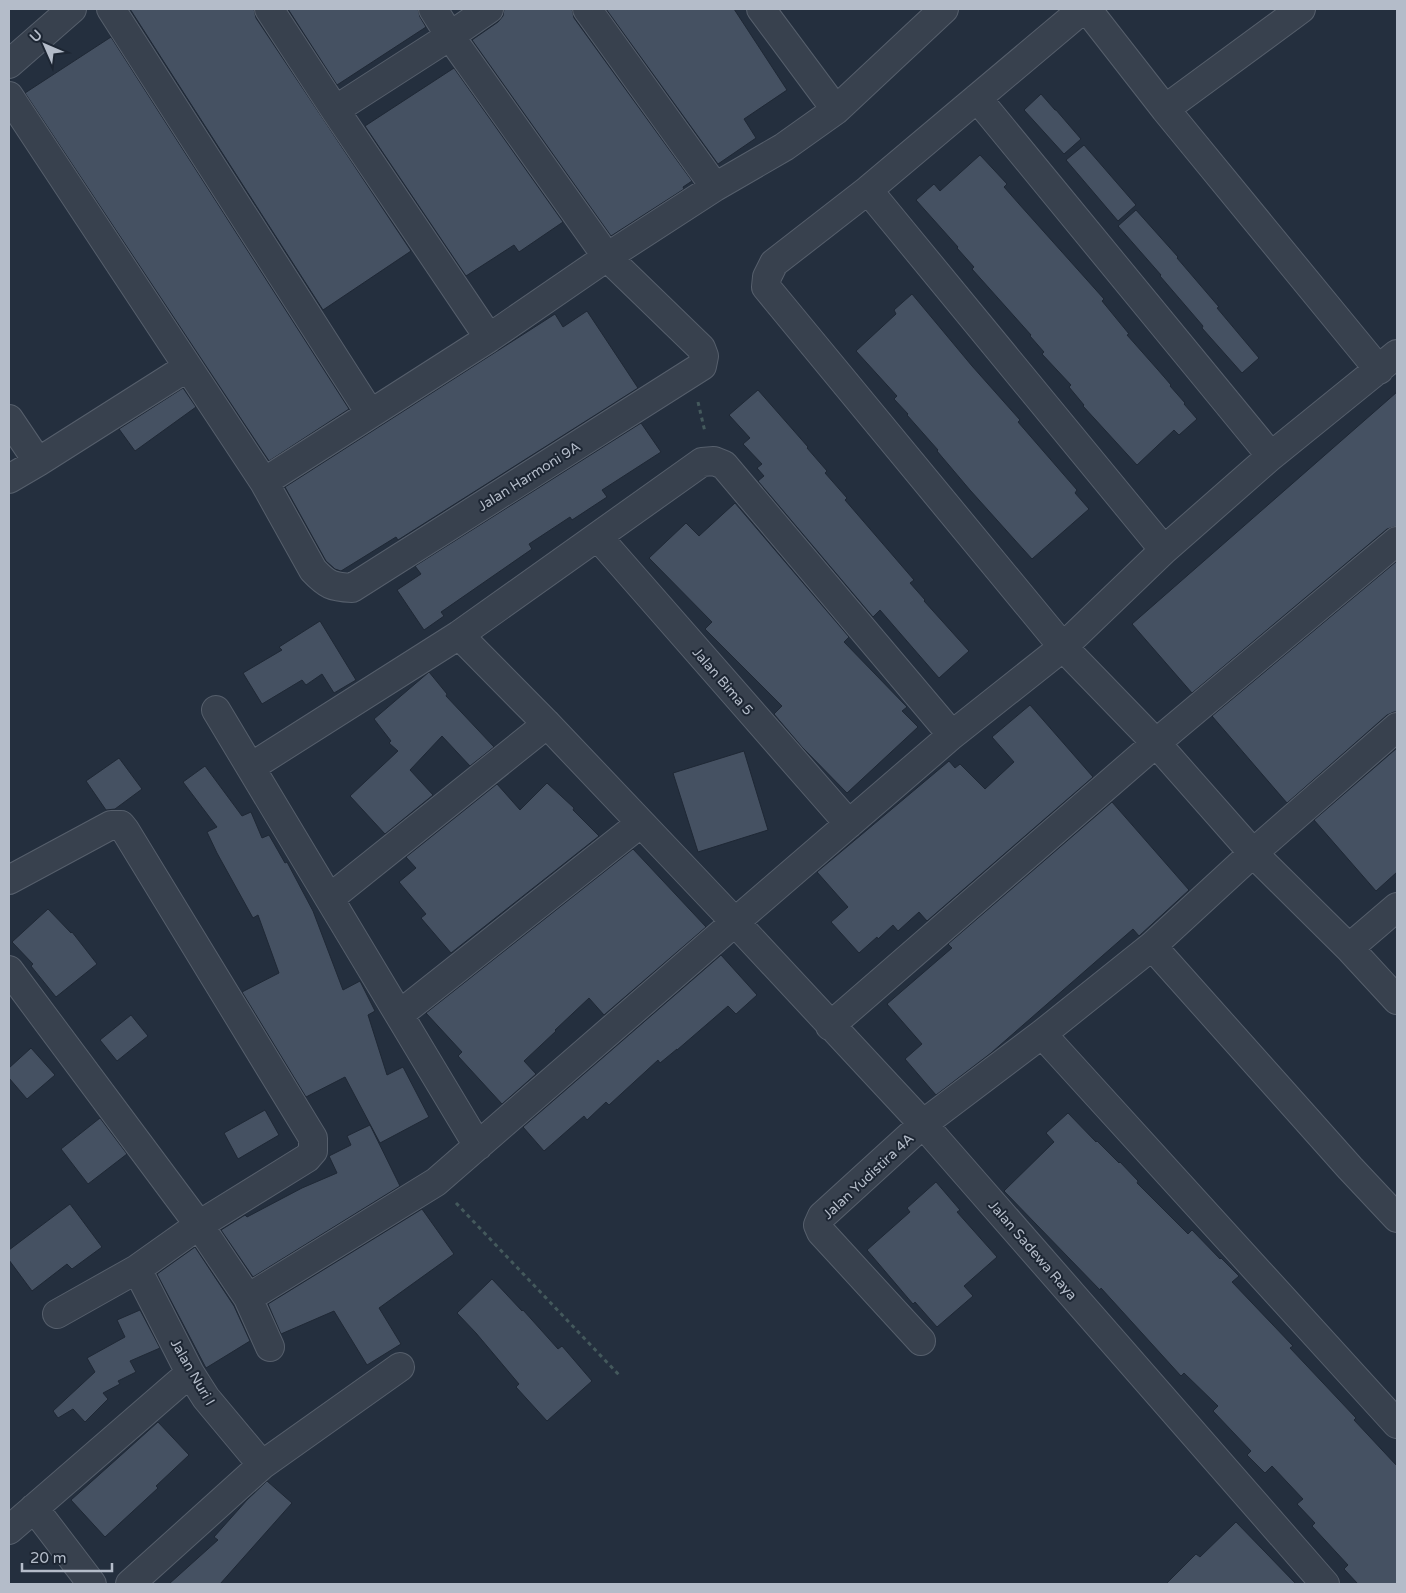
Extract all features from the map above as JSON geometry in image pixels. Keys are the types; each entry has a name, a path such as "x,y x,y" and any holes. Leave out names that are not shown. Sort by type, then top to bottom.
{"street":[{"path":"9,64 72,9"},
{"path":"111,9 370,413"},
{"path":"269,9 489,338"},
{"path":"433,9 450,36 607,257 701,348 704,356 702,366"},
{"path":"335,110 450,36 488,9"},
{"path":"587,9 716,187"},
{"path":"761,9 836,110"},
{"path":"264,482 489,338 607,257 716,187 770,157 836,110 944,9"},
{"path":"248,1298 436,1182 848,824 952,736 1064,647 1164,550 1271,456 1388,362 1165,109 1085,9 868,190 774,263 767,276 766,288 1064,647 1156,743 1252,853 1350,948 1397,1000"},
{"path":"1165,109 1301,9"},
{"name":"Jalan Harmoni 9A","path":"9,96 264,482 313,570 324,582 338,587 352,588 702,366"},
{"path":"977,98 1271,456"},
{"path":"868,190 1164,550"},
{"path":"9,479 183,370"},
{"path":"9,419 38,462"},
{"path":"251,767 459,635 702,462 714,461 724,465 952,736"},
{"name":"Jalan Bima 5","path":"598,537 848,824"},
{"path":"830,1026 1156,743 1397,541"},
{"name":"Jalan Sadewa Raya","path":"459,635 547,724 735,922 923,1124 1325,1584"},
{"path":"216,710 478,1146"},
{"path":"330,898 547,724"},
{"path":"923,1124 1042,1034 1152,946 1252,853 1397,727"},
{"path":"400,1014 642,824"},
{"path":"11,873 111,825 121,825 312,1138 313,1151 307,1158 198,1226 138,1269 57,1314"},
{"path":"1350,948 1397,907"},
{"path":"1152,946 1397,1218"},
{"path":"11,984 198,1226 248,1298 270,1347"},
{"path":"1042,1034 1397,1424"},
{"name":"Jalan Yudistira 4A","path":"921,1341 821,1232 818,1224 822,1216 923,1124"},
{"name":"Jalan Nuri I","path":"138,1269 190,1373 206,1398 262,1465"},
{"path":"130,1584 262,1465 400,1367"},
{"path":"9,1530 190,1373"},
{"path":"34,1508 92,1584"}],"path":[{"path":"702,366 698,403 714,461"},
{"path":"436,1182 620,1376"}],"building":[{"path":"130,9 254,9 256,18 411,251 323,310"},
{"path":"288,9 418,9 426,27 337,85"},
{"path":"504,9 572,9 574,18 692,181 683,187 684,189 611,236 472,40 498,22 503,16"},
{"path":"606,9 734,9 787,90 744,119 756,138 718,164"},
{"path":"111,37 349,409 269,461 25,93"},
{"path":"454,68 563,222 519,252 514,245 466,276 365,126"},
{"path":"1041,94 1081,139 1064,154 1024,110"},
{"path":"1084,145 1136,205 1118,221 1066,160"},
{"path":"980,155 1007,184 1004,187 1104,299 1102,301 1129,334 1127,335 1171,385 1197,419 1179,435 1174,430 1137,465 1083,406 1069,387 1071,385 1042,354 1044,352 1031,335 972,269 974,267 958,247 916,200 934,184 940,191"},
{"path":"1136,210 1178,257 1259,358 1242,373 1202,328 1203,326 1161,275 1118,226"},
{"path":"912,294 1020,420 1018,422 1077,490 1075,493 1089,509 1032,559 937,451 894,399 897,396 856,351 896,314 894,310"},
{"path":"587,311 638,388 398,540 396,537 341,571 335,569 326,561 285,487 555,314 563,327"},
{"path":"183,388 196,407 135,451 119,429"},
{"path":"758,390 827,471 825,473 847,498 845,500 914,580 910,583 924,601 969,651 939,678 880,610 873,617 758,481 764,476 757,468 762,464 743,444 750,438 729,415"},
{"path":"1397,392 1397,526 1387,529 1192,693 1132,624"},
{"path":"641,423 661,452 602,490 607,497 572,520 570,517 529,544 532,549 441,612 444,616 424,630 397,590 421,574 415,566"},
{"path":"735,503 849,637 844,642 907,707 902,711 918,727 847,793 802,747 774,714 782,706 705,629 712,622 649,558 686,523 699,536"},
{"path":"1397,561 1397,712 1387,715 1287,803 1212,716"},
{"path":"320,621 356,680 334,693 322,674 306,685 302,680 262,704 243,673 282,650 279,647"},
{"path":"429,672 447,694 446,696 494,747 470,766 442,736 410,770 433,795 385,834 350,796 398,751 389,743 391,741 374,719"},
{"path":"1030,705 1093,777 927,921 919,912 898,931 893,925 859,953 831,922 848,907 817,872 949,761 955,768 960,764 985,789 1014,762 992,737"},
{"path":"1397,748 1397,872 1376,891 1314,820"},
{"path":"744,751 768,830 698,852 673,773"},
{"path":"119,758 142,789 115,809 106,810 86,781"},
{"path":"205,766 242,816 251,812 262,838 269,835 285,863 287,862 313,911 343,990 360,981 375,1011 368,1015 387,1075 403,1067 429,1117 380,1143 345,1077 306,1097 242,992 279,973 258,915 253,918 207,832 217,827 183,782"},
{"path":"547,783 574,808 573,810 599,836 451,953 421,918 426,914 399,882 416,868 406,857 497,784 520,810"},
{"path":"1112,802 1189,890 1139,936 1133,929 991,1053 936,1095 905,1059 922,1044 887,1004 952,948 948,944"},
{"path":"633,849 706,927 604,1015 589,998 524,1061 536,1074 502,1104 458,1056 462,1052 426,1013"},
{"path":"48,909 72,932 97,964 56,997 31,966 33,964 12,942"},
{"path":"721,955 757,995 736,1014 728,1006 677,1050 660,1063 658,1060 609,1105 606,1102 587,1120 584,1116 544,1151 523,1127"},
{"path":"131,1015 148,1036 117,1061 100,1040"},
{"path":"31,1048 55,1075 27,1099 9,1078 9,1068"},
{"path":"265,1110 279,1135 238,1159 224,1133"},
{"path":"1068,1113 1096,1142 1120,1162 1138,1181 1137,1183 1188,1234 1192,1230 1239,1276 1232,1282 1293,1346 1290,1348 1356,1418 1354,1420 1397,1466 1397,1584 1358,1584 1344,1569 1348,1565 1312,1526 1315,1523 1297,1504 1303,1499 1272,1466 1265,1473 1247,1455 1251,1451 1213,1411 1218,1406 1184,1373 1181,1376 1101,1288 1100,1290 1004,1191 1054,1142 1046,1133"},
{"path":"100,1118 127,1154 88,1184 61,1149"},
{"path":"370,1125 400,1186 253,1277 221,1230 245,1215 247,1217 302,1188 337,1173 329,1156 351,1145 347,1136"},
{"path":"936,1182 960,1210 957,1212 997,1257 964,1286 973,1296 937,1327 915,1302 913,1304 867,1250 910,1212 907,1208"},
{"path":"70,1204 102,1247 72,1269 67,1264 32,1291 9,1260 9,1250"},
{"path":"422,1209 454,1254 379,1308 401,1344 367,1365 334,1311 281,1334 268,1304"},
{"path":"195,1247 234,1306 250,1341 206,1368 157,1274"},
{"path":"492,1279 558,1349 562,1346 592,1381 547,1421 516,1387 519,1384 457,1313"},
{"path":"140,1310 160,1348 130,1361 136,1372 118,1381 120,1384 103,1393 108,1399 85,1422 73,1409 58,1418 53,1411 95,1372 87,1358 125,1337 117,1320"},
{"path":"158,1422 189,1455 156,1486 158,1488 105,1537 71,1500"},
{"path":"267,1481 292,1503 220,1584 169,1584 218,1540 214,1537"},
{"path":"1236,1522 1296,1584 1166,1584 1196,1554 1200,1557"}]}
